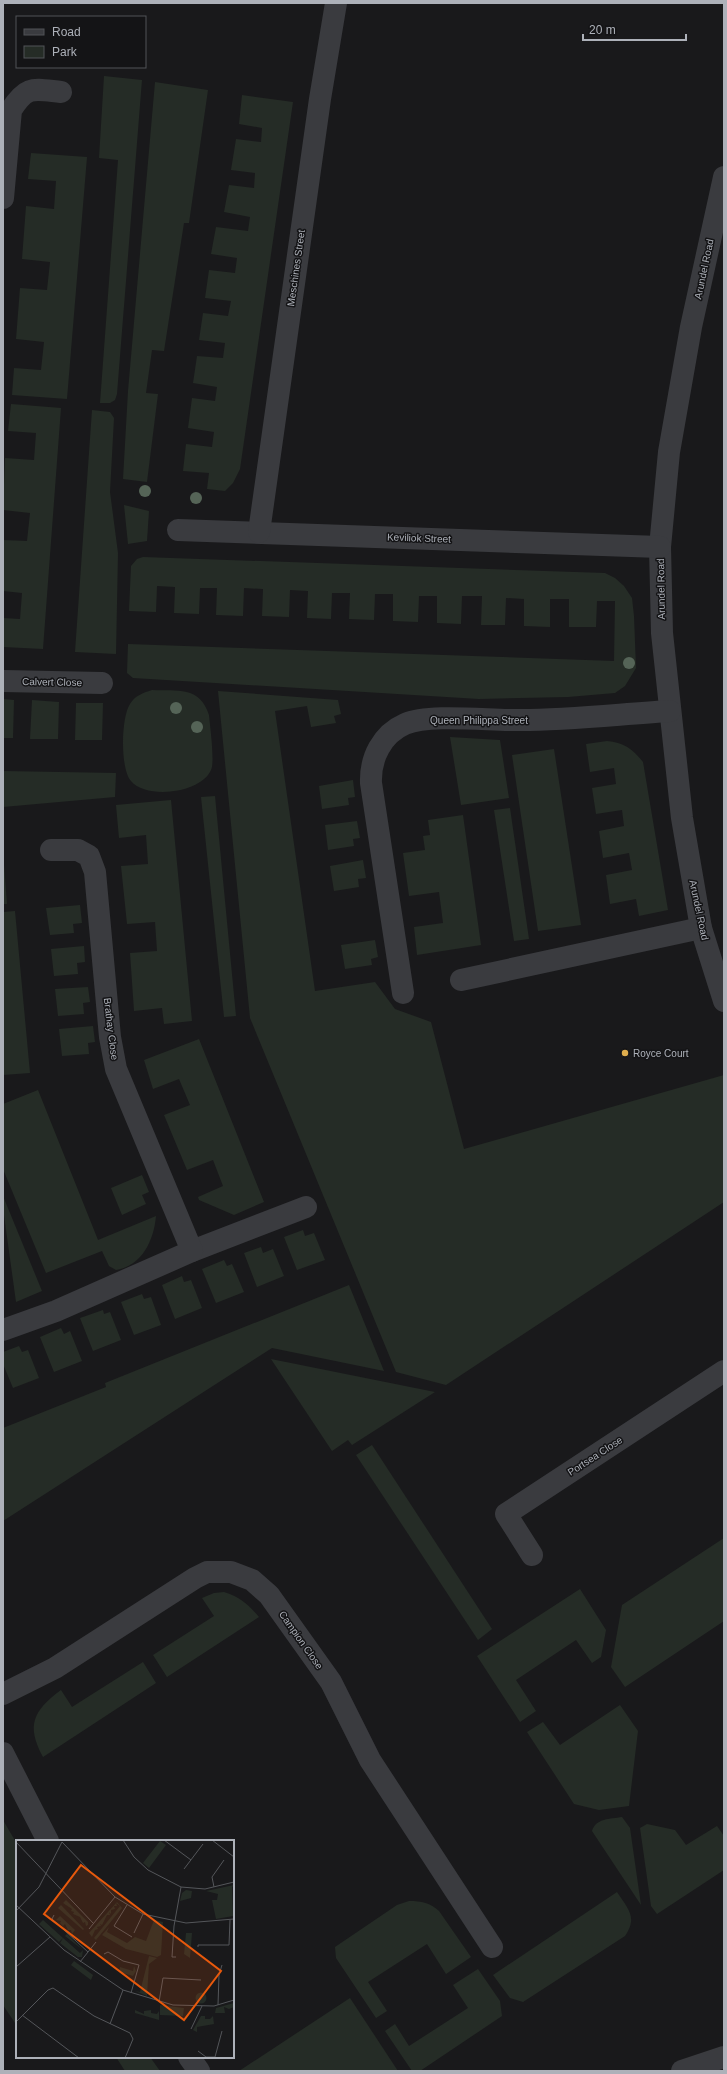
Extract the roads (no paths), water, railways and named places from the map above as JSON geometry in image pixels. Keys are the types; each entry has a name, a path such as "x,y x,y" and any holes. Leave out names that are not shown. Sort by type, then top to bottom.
{"street":[{"name":"Meschines Street","path":"259,532 320,98 336,3"},
{"path":"3,198 11,110 19,98 31,90 60,92"},
{"name":"Arundel Road","path":"724,177 691,327 673,429 660,547 662,633 682,818 701,928 724,1001"},
{"name":"Keviliok Street","path":"178,530 660,547"},
{"name":"Calvert Close","path":"3,681 102,683"},
{"name":"Queen Philippa Street","path":"404,993 371,783 370,769 372,759 385,739 406,723 431,719 522,720 670,711"},
{"name":"Brathay Close","path":"51,850 78,850 89,856 95,872 110,1037 116,1069 192,1251"},
{"path":"461,980 701,928"},
{"path":"3,1330 56,1311 192,1251 306,1207"},
{"name":"Portsea Close","path":"532,1555 506,1514 724,1370"},
{"name":"Campion Close","path":"3,1694 55,1668 195,1578 208,1572 219,1571 231,1572 247,1578 261,1586 269,1594 331,1682 370,1760 492,1947"},
{"path":"3,1753 47,1840"},
{"path":"682,2071 724,2057"},
{"path":"190,2058 199,2071"}],"place":[{"name":"Royce Court","path":"625,1053"}]}
